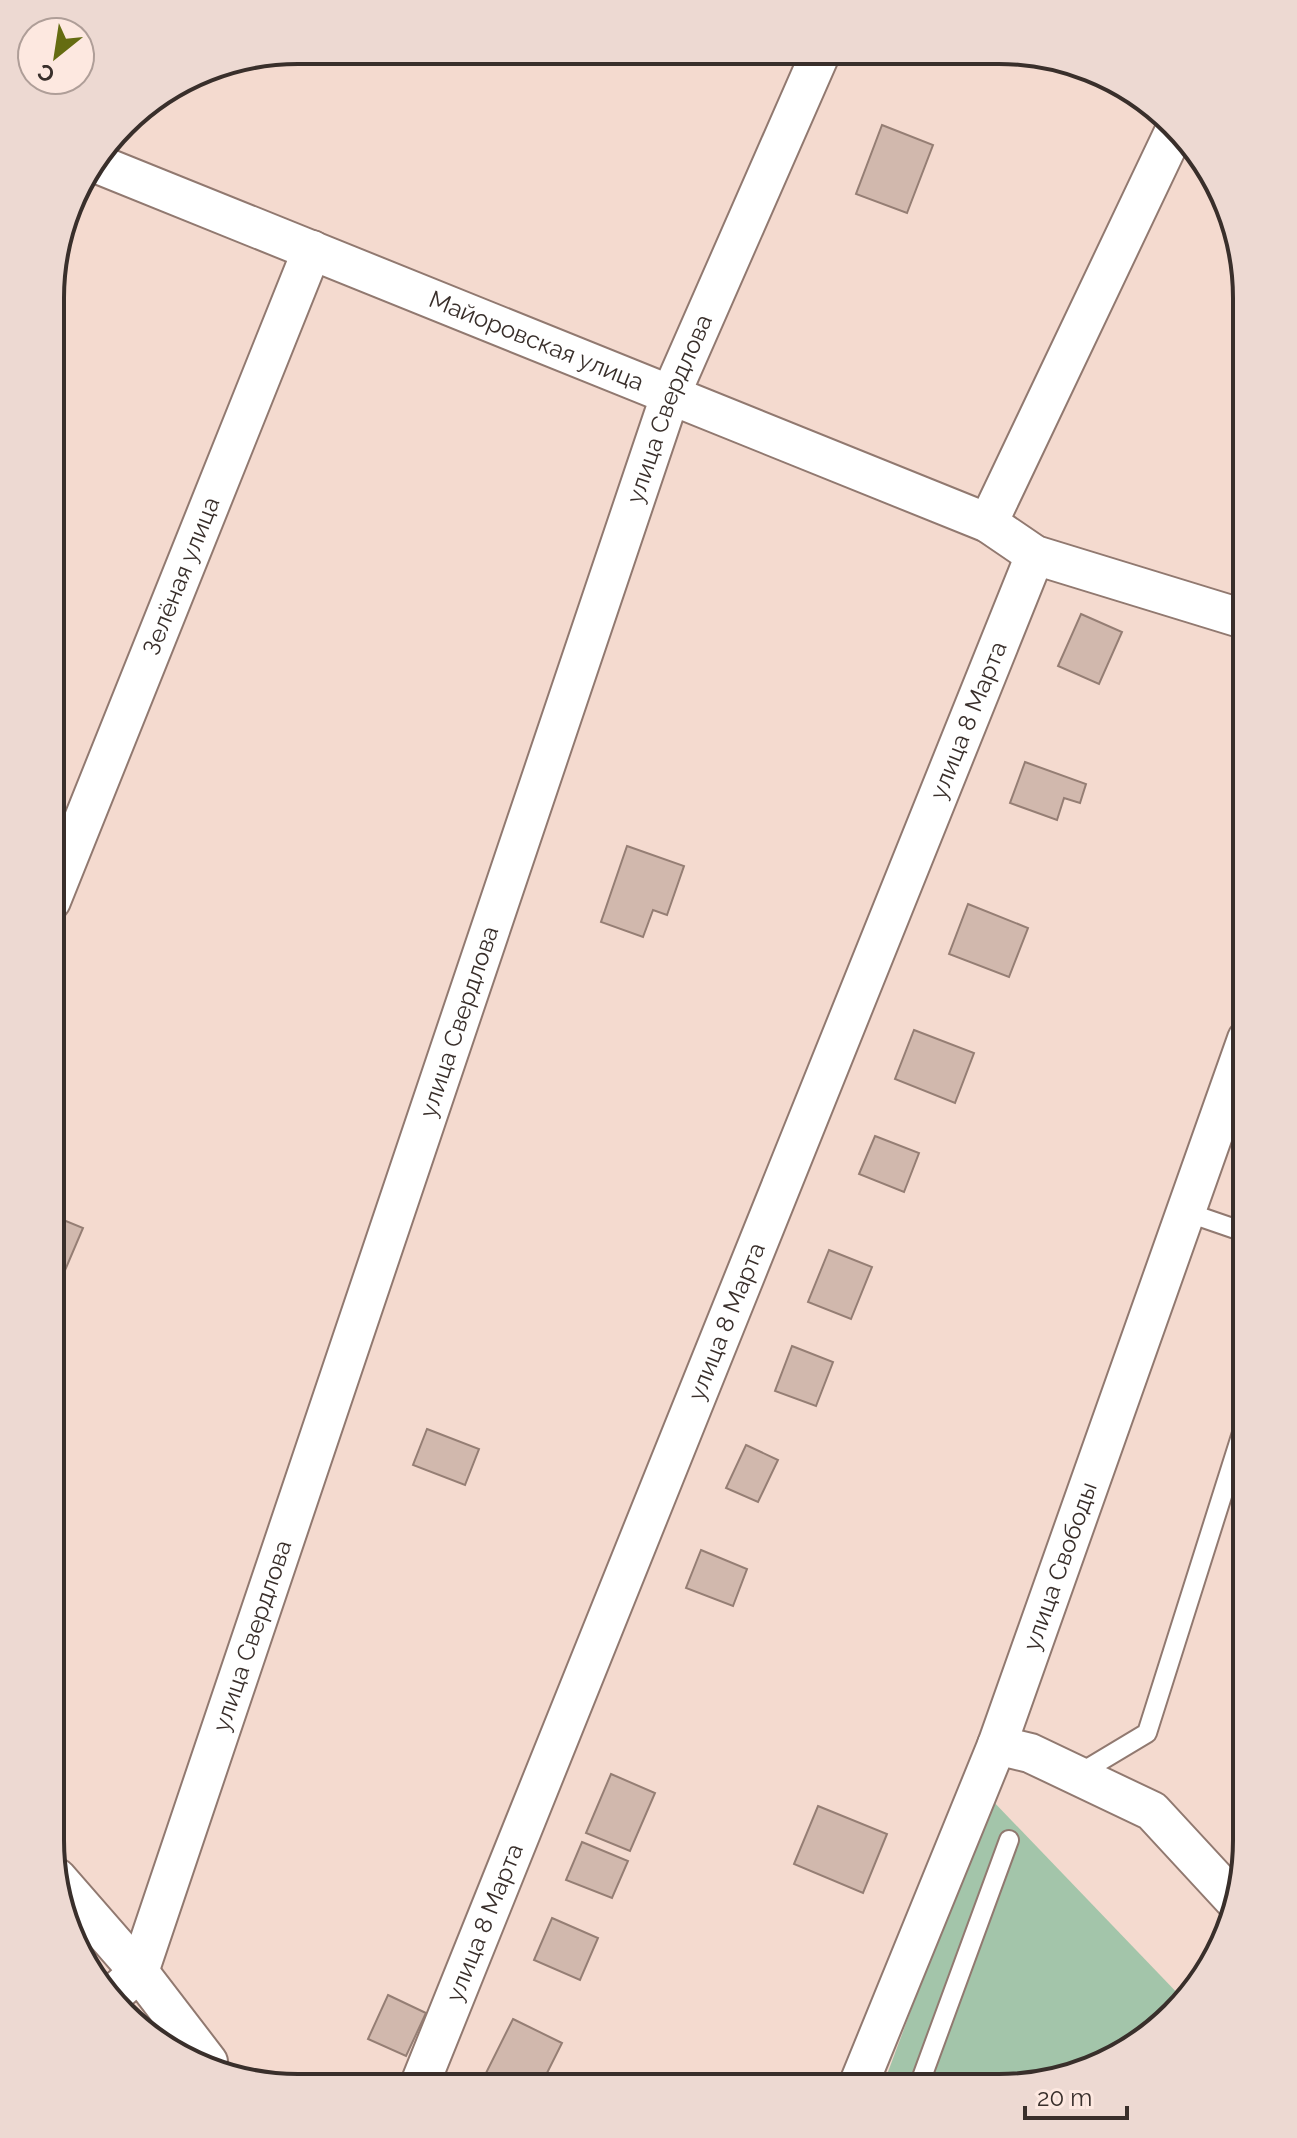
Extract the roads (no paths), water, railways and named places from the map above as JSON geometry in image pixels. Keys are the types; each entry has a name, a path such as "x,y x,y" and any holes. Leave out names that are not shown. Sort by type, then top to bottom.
{"street":[{"name":"улица Свердлова","path":"127,1983 670,396 816,64"},
{"path":"988,523 1171,139"},
{"name":"Майоровская улица","path":"104,167 988,523 1035,555 1233,616"},
{"name":"Зелёная улица","path":"64,869 312,250"},
{"name":"улица 8 Марта","path":"424,2074 1035,555"},
{"name":"улица Свободы","path":"863,2074 997,1745 1232,1080"},
{"path":"997,1745 1030,1753 1152,1811 1227,1892"},
{"path":"72,1900 127,1983 196,2050"}],"lane":[{"path":"1186,1212 1232,1228"},
{"path":"1077,1775 1147,1733 1232,1464"},
{"path":"923,2074 1009,1840"}]}
